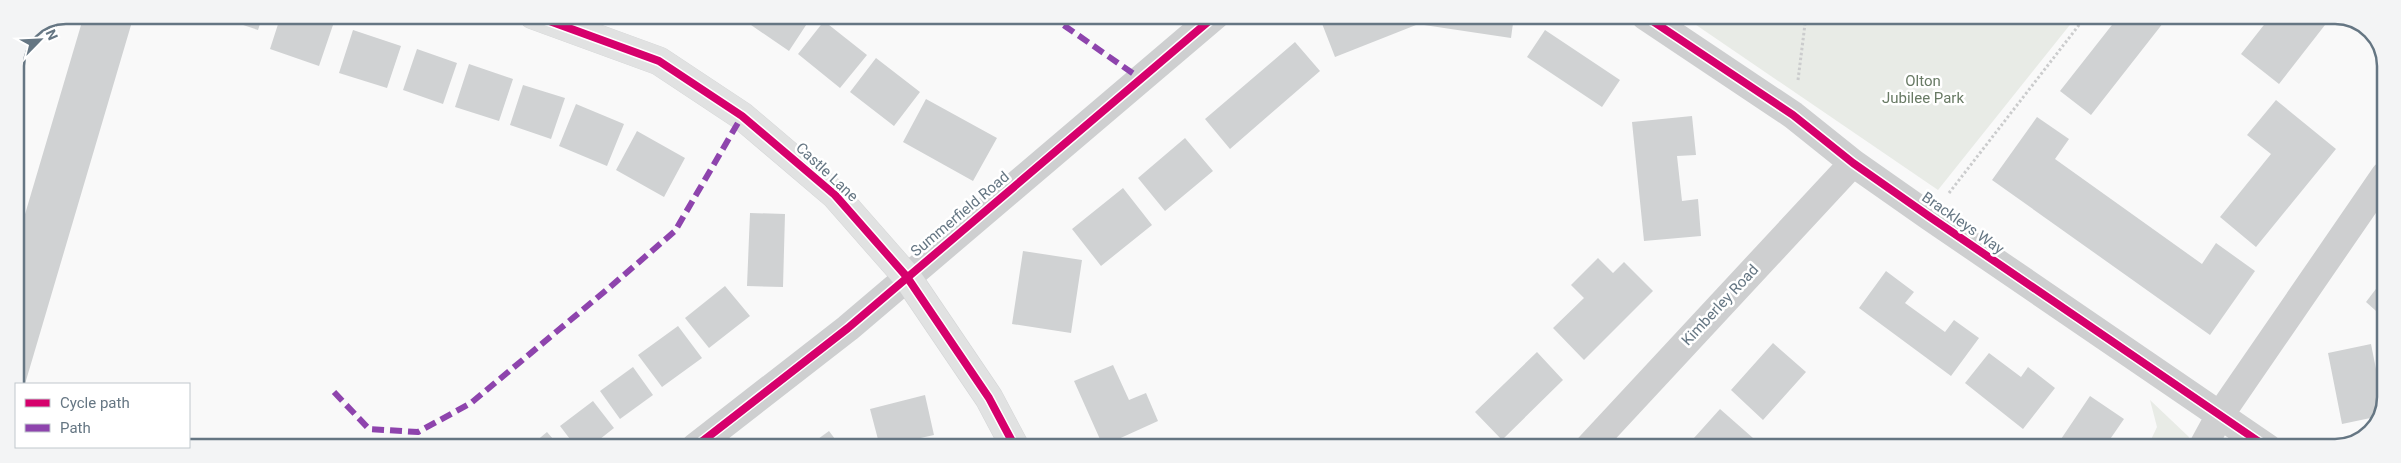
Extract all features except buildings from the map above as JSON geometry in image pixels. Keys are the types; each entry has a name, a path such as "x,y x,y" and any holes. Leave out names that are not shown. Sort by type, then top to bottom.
{"street":[{"name":"Castle Lane","path":"557,24 659,62 742,116 835,195 907,277 989,398 1010,439"},
{"name":"Summerfield Road","path":"705,439 848,328 1207,24"},
{"name":"Brackleys Way","path":"1657,24 1793,115 1853,163 1930,217 2255,439"},
{"name":"Kimberley Road","path":"1596,439 1853,163"},
{"path":"2207,439 2220,415 2377,187"}],"path":[{"path":"1793,115 1805,24"}],"green space":[{"name":"Olton Jubilee Park","path":"1695,24 2071,24 1938,190"},
{"path":"2150,400 2189,437 2188,439 2151,439 2157,427"}],"marked path":[{"path":"1062,24 1141,79"},
{"path":"334,392 369,429 418,432 471,403 675,231 742,116"}],"cycle path":[{"path":"558,24 659,61 742,116 835,195 907,277 989,398 1011,439"},
{"path":"705,439 848,328 1205,24"},
{"path":"1657,24 1793,115 1853,163 1930,217 2255,439"}]}
